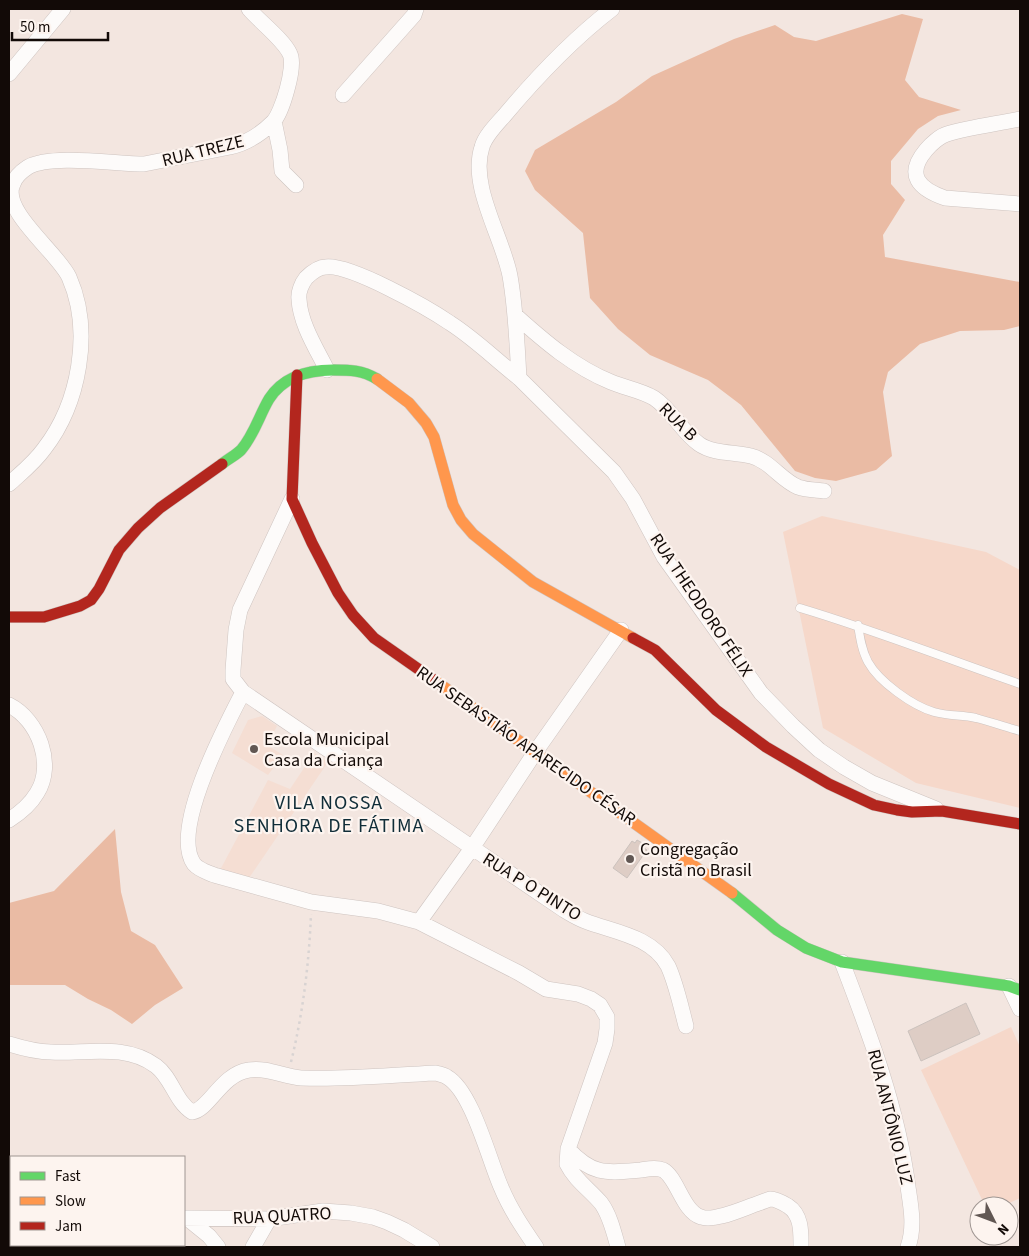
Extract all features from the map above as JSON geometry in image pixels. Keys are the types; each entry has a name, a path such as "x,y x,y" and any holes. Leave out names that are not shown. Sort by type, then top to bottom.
{"street":[{"path":"9,74 63,9"},
{"path":"248,9 291,54 290,79 274,121 282,171 296,185"},
{"path":"343,95 414,15 416,9"},
{"path":"519,378 510,273 483,194 480,168 482,147 489,134 519,98 571,45 612,9"},
{"path":"1020,119 945,134 930,145 920,157 915,173 923,186 934,194 945,198 1020,204"},
{"name":"RUA TREZE","path":"9,484 26,470 44,449 57,429 72,395 80,355 80,315 70,278 64,267 18,214 10,194 13,182 29,167 41,163 58,161 157,163 242,144 274,121"},
{"name":"RUA THEODORO FÉLIX","path":"327,370 308,332 298,297 302,282 310,273 325,267 343,269 397,292 449,322 519,378 614,472 633,499 664,557 761,693 793,726 819,750 865,779 942,811"},
{"name":"RUA B","path":"515,315 545,342 571,360 610,382 653,398 668,410 700,446 752,456 766,463 797,487 824,491"},
{"path":"9,617 44,617 80,606 90,600 99,589 119,550 138,528 160,508 240,451 253,433 277,388 297,375 327,370 357,370 383,382 409,403 426,423 434,437 454,505 461,520 472,534 533,582 655,650 716,710 766,747 829,784 874,804 897,810 912,812 942,811 1020,824"},
{"name":"RUA SEBASTIÃO APARECIDO CÉSAR","path":"297,375 292,499 338,593 353,615 374,638 536,751 725,887 777,930 806,948 842,962 1015,988"},
{"path":"292,499 240,610 232,670 233,679 243,692 202,776 190,822 188,848 190,856 194,864 202,871 214,875 311,902 378,911 419,922 519,972 546,989 578,994 600,1005 607,1017 605,1043 568,1149 567,1164 580,1184 600,1202 607,1212 618,1247"},
{"path":"419,922 472,848 536,751 627,633"},
{"name":"RUA P O PINTO","path":"243,692 564,910 582,920 640,940 657,952 669,968 686,1026"},
{"path":"9,706 14,708 35,729 43,752 45,773 38,793 24,810 9,820"},
{"name":"RUA ANTÔNIO LUZ","path":"842,962 884,1076 898,1134 906,1170 912,1212 912,1236 908,1247"},
{"path":"1015,988 1020,1009"},
{"path":"9,1044 49,1052 104,1051 136,1055 157,1066 170,1080 182,1102 192,1112 204,1106 223,1083 236,1074 248,1070 262,1070 308,1078 436,1073 447,1077 458,1087 468,1102 501,1187 512,1210 536,1247"},
{"path":"568,1149 593,1170 620,1172 655,1168 668,1173 684,1201 698,1217 718,1216 770,1199 781,1202 791,1208 797,1215 801,1230 802,1247"},
{"name":"RUA QUATRO","path":"186,1219 269,1219 323,1211 373,1217 404,1230 432,1247"},
{"path":"186,1219 209,1236 218,1247"},
{"path":"253,1247 269,1219"}],"lane":[{"path":"800,608 858,625 938,656 1020,684"},
{"path":"858,625 862,647 874,671 888,685 912,702 936,713 979,719 1020,731"}],"path":[{"path":"288,1076 300,1024 309,954 311,902"}],"shaded area":[{"path":"902,14 923,19 905,80 919,97 961,110 938,116 918,129 891,161 891,184 905,200 883,235 885,257 1020,282 1020,326 1004,330 960,331 920,344 888,372 883,392 892,456 876,470 836,481 815,478 795,471 741,405 708,380 650,355 618,329 590,298 583,233 535,190 525,171 535,150 616,102 652,76 734,39 775,25 794,37 816,41"},
{"path":"822,516 986,552 1020,570 1020,808 916,783 823,728 783,532"},
{"name":"Escola Municipal Casa da Criança","path":"262,716 277,726 267,745 283,755 268,775 232,753 248,720"},
{"path":"314,753 328,762 249,878 219,872 268,780 290,789"},
{"path":"115,829 121,892 131,931 155,945 183,988 155,1005 132,1024 111,1010 65,985 9,985 9,903 54,891"},
{"path":"1011,1027 1020,1047 1020,1198 1019,1196 980,1196 921,1070"}],"building":[{"name":"Congregação Cristã no Brasil","path":"637,840 646,845 644,848 647,850 627,878 613,868 632,841 635,843"},
{"path":"966,1003 980,1034 921,1061 908,1031"}],"traffic: fast":[{"path":"222,464 237,454 246,444 269,399 281,385 289,380 305,373 324,370 356,371 377,379"},
{"path":"732,893 777,930 806,948 842,962 1009,986 1020,990"}],"traffic: slow":[{"path":"377,379 409,403 426,423 434,437 453,505 461,520 473,534 533,582 633,638"},
{"path":"434,680 732,893"}],"traffic: jam":[{"path":"297,375 292,499 338,593 353,615 374,638 434,680"},
{"path":"9,617 44,617 80,606 91,600 99,589 119,550 138,528 160,508 222,464"},
{"path":"633,638 655,650 716,710 766,747 829,784 874,805 897,810 912,812 942,811 1020,824"}],"place":[{"name":"Escola Municipal Casa da Criança","path":"254,749"},
{"name":"Congregação Cristã no Brasil","path":"630,859"}],"district":[{"name":"VILA NOSSA SENHORA DE FÁTIMA","path":"329,814"}]}
